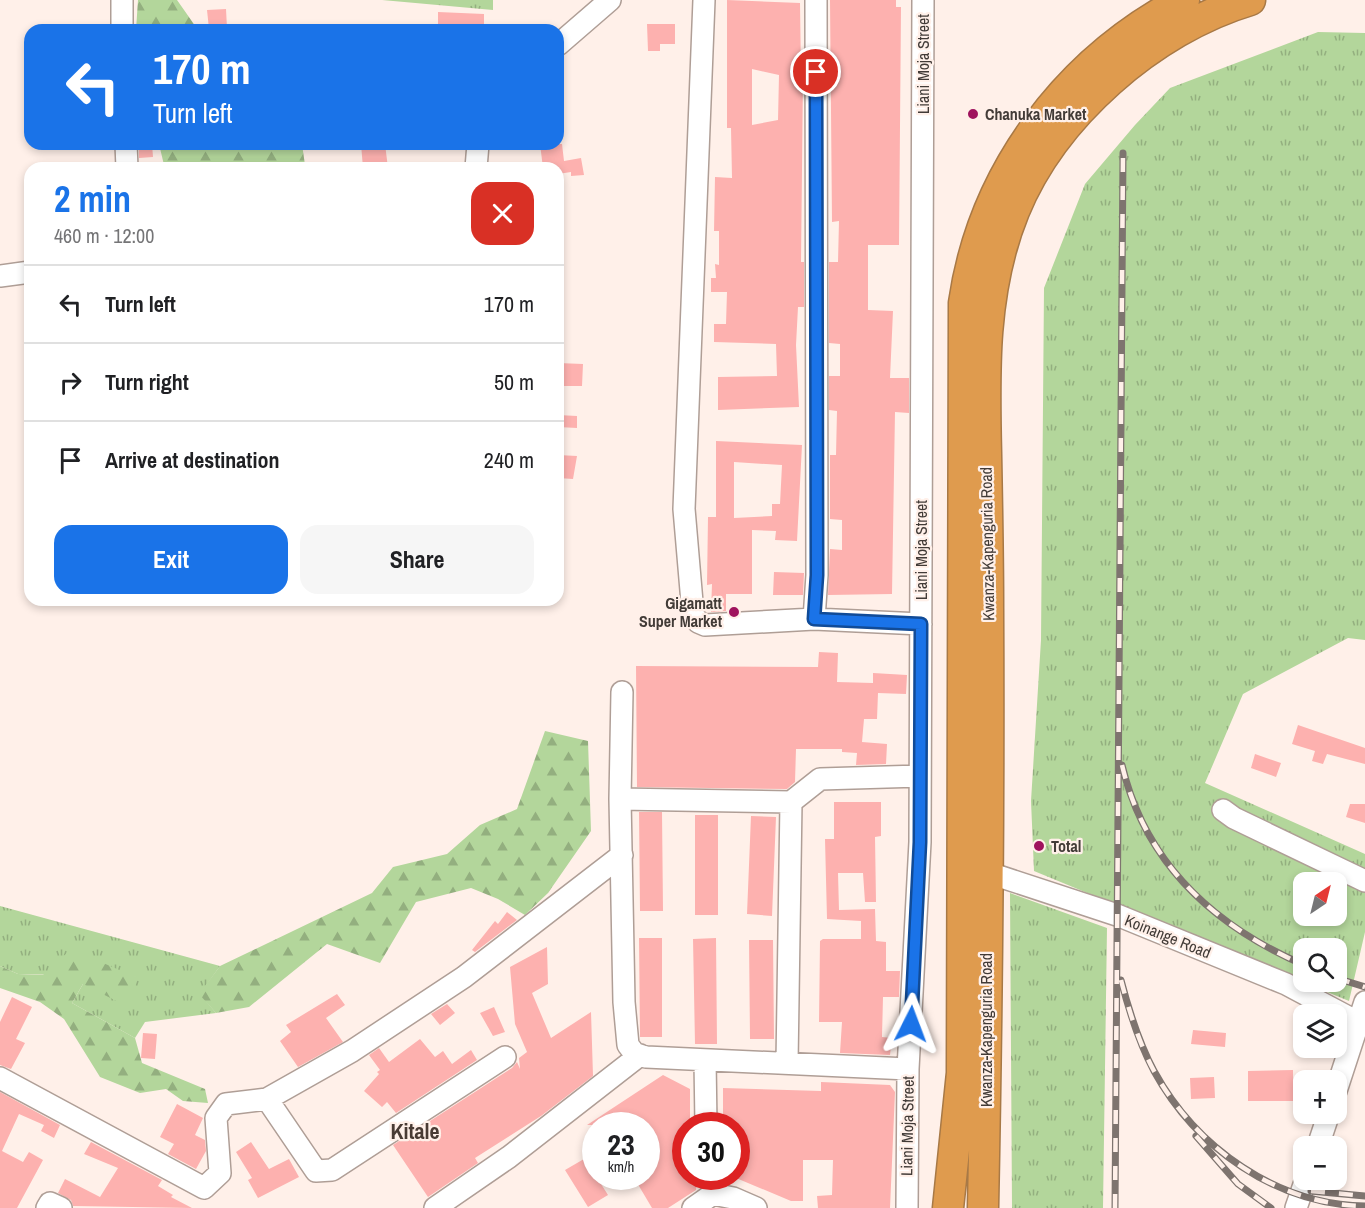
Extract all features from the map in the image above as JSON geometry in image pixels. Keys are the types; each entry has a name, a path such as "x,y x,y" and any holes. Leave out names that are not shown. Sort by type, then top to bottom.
{"highway":[{"name":"Kwanza-Kapenguria Road","path":"983,1208 964,303 970,266 980,233 1005,178 1022,147 1063,91 1122,38 1184,0"},
{"name":"Kwanza-Kapenguria Road","path":"948,1208 962,1073 975,869 988,573 984,388 986,326 1001,249 1029,179 1052,143 1079,111 1112,79 1145,54 1179,32 1242,1"}],"street":[{"path":"122,0 122,24"},
{"path":"564,40 610,0"},
{"path":"704,0 684,508 692,607 698,622 705,625 814,619 921,624"},
{"path":"814,619 817,575 816,0"},
{"name":"Liani Moja Street","path":"906,1208 908,1069 920,842 921,776 923,0"},
{"path":"0,276 24,273"},
{"path":"622,692 620,798 625,1013 628,1045 640,1055 908,1069"},
{"path":"620,798 791,802 820,779 921,776"},
{"path":"787,1063 791,802"},
{"path":"1223,810 1234,818 1365,881"},
{"path":"0,1078 204,1188 220,1173 216,1118 226,1104 267,1099 352,1051 464,977 622,855"},
{"name":"Koinange Road","path":"975,869 1117,915 1286,984 1362,1024"},
{"path":"1344,1070 1362,1024 1365,1002"},
{"path":"435,1208 509,1156 640,1055"},
{"path":"267,1099 316,1171 332,1170 505,1057"},
{"path":"705,1060 706,1112"},
{"path":"693,1208 708,1190"},
{"path":"720,1190 756,1208"},
{"path":"1296,1208 1302,1190"},
{"path":"47,1208 50,1203 61,1208"}],"green space":[{"path":"138,0 177,0 194,24 136,24"},
{"path":"382,0 493,0 493,10"},
{"path":"1318,32 1365,33 1365,640 1348,638 1243,694 1205,783 1365,854 1365,932 1349,1001 1327,992 1347,992 1347,938 1293,938 1293,978 1034,871 1031,801 1041,640 1044,288 1085,184 1170,88"},
{"path":"160,150 303,150 305,162 163,162"},
{"path":"545,731 588,741 591,831 548,893 525,915 498,899 471,888 416,902 380,963 327,944 249,1007 216,1013 199,994 220,966 372,893 393,867 447,854 480,825 517,809"},
{"path":"1010,893 1107,928 1103,1208 1012,1208"},
{"path":"0,906 220,966 200,994 216,1013 145,1022 135,1038 72,1003 83,984 136,977 18,974 0,966"},
{"path":"67,953 89,957 136,977 132,1009 83,984 72,1003 135,1038 142,1063 205,1089 208,1103 183,1101 166,1089 140,1093 100,1077 64,1019 40,1002 0,988 0,966 18,974 43,975"}],"building":[{"path":"727,0 800,3 801,75 803,75 801,262 804,262 804,307 798,307 796,345 799,407 718,410 718,377 777,376 776,344 714,342 714,324 726,324 727,292 711,292 711,278 716,278 715,264 719,265 719,231 714,231 715,177 732,178 731,128 727,128","holes":["752,69 779,75 778,120 752,125"]},
{"path":"830,0 896,0 896,7 901,7 899,245 868,245 868,310 893,311 890,378 909,378 909,413 895,412 892,594 828,595 830,549 842,550 842,520 830,519 830,455 836,455 837,411 829,410 829,376 840,376 840,344 829,343 829,262 838,262 839,221 832,222"},
{"path":"226,9 227,24 208,24 207,10"},
{"path":"438,12 484,14 484,24 438,24"},
{"path":"647,24 675,24 675,44 660,44 660,51 648,51"},
{"path":"139,150 152,150 153,157 139,158"},
{"path":"362,150 386,150 387,162 362,162"},
{"path":"541,150 563,150 564,161 581,158 584,175 571,176 571,172 564,173 564,162 542,162"},
{"path":"564,363 583,364 582,386 564,386"},
{"path":"564,415 577,416 577,428 564,427"},
{"path":"716,441 802,445 797,541 775,540 776,531 752,530 752,594 726,594 726,611 711,612 712,584 707,585 708,517 716,517","holes":["734,462 782,465 780,504 772,504 772,516 734,518"]},
{"path":"564,455 577,456 573,479 564,478"},
{"path":"774,572 804,573 803,595 773,595"},
{"path":"819,652 838,653 837,682 873,683 873,673 907,675 906,694 878,693 877,719 864,719 862,742 887,744 886,764 856,765 857,753 842,752 842,749 796,749 795,782 787,789 637,787 636,666 818,667"},
{"path":"1298,725 1365,748 1365,764 1327,754 1323,764 1312,761 1315,751 1292,744"},
{"path":"1255,754 1281,763 1276,777 1251,768"},
{"path":"834,802 881,802 881,836 875,837 876,902 865,902 863,873 838,873 839,910 875,909 876,941 886,942 886,971 900,971 899,997 883,997 882,1037 892,1038 890,1055 840,1053 842,1022 819,1022 820,941 823,939 861,939 861,921 827,919 825,839 834,839"},
{"path":"1350,804 1365,804 1365,823 1346,817"},
{"path":"639,812 662,812 663,911 640,911"},
{"path":"695,815 718,815 718,915 695,915"},
{"path":"751,816 776,817 772,916 747,914"},
{"path":"507,912 517,920 475,952 472,950 495,921 498,924"},
{"path":"639,938 662,938 662,1037 640,1037"},
{"path":"716,938 717,1044 695,1044 693,939"},
{"path":"749,940 773,940 774,1039 750,1039"},
{"path":"547,947 548,984 532,993 551,1038 591,1012 593,1076 541,1116 475,1158 478,1163 428,1197 393,1145 512,1068 517,1062 520,1069 519,1058 527,1052 515,1024 510,967"},
{"path":"337,994 345,1005 326,1018 343,1042 298,1067 280,1041 291,1032 286,1025"},
{"path":"12,997 32,1007 16,1039 25,1043 11,1069 0,1065 0,1022"},
{"path":"447,1004 455,1013 440,1025 431,1014"},
{"path":"494,1007 505,1032 493,1036 480,1013"},
{"path":"1193,1030 1226,1033 1225,1047 1191,1044"},
{"path":"143,1033 157,1034 155,1059 141,1058"},
{"path":"420,1039 435,1057 443,1051 452,1064 471,1050 477,1060 396,1113 387,1102 382,1107 364,1091 380,1070 369,1055 379,1048 389,1062"},
{"path":"1293,1070 1293,1101 1248,1101 1248,1071"},
{"path":"663,1075 690,1089 690,1112 672,1112 672,1190 696,1190 668,1208 652,1208 641,1190 660,1190 660,1112 607,1112"},
{"path":"1214,1077 1215,1098 1191,1099 1190,1078"},
{"path":"821,1082 890,1085 895,1092 890,1208 818,1208 817,1196 832,1195 833,1160 803,1160 803,1201 791,1201 750,1184 750,1112 723,1112 723,1088 821,1091"},
{"path":"0,1092 60,1125 54,1138 41,1131 44,1125 19,1114 2,1151 23,1162 29,1152 43,1160 17,1208 0,1208"},
{"path":"177,1104 203,1118 195,1135 205,1140 206,1151 196,1169 168,1154 174,1144 160,1137"},
{"path":"91,1142 162,1180 158,1186 173,1195 171,1197 192,1208 73,1206 71,1200 58,1193 65,1179 100,1197 118,1168 84,1154"},
{"path":"251,1142 269,1169 289,1159 299,1177 258,1198 248,1180 252,1178 236,1152"},
{"path":"582,1160 582,1190 605,1190 608,1195 588,1207 565,1170"}],"railway":[{"path":"1115,1208 1123,153"},
{"path":"1122,765 1133,800 1147,832 1166,861 1188,887 1241,931 1293,960"},
{"path":"1121,980 1135,1027 1154,1071 1192,1124 1216,1147 1242,1167 1271,1183 1301,1195 1332,1203 1365,1206"},
{"path":"1347,981 1365,987"},
{"path":"1196,1136 1238,1184 1271,1208"},
{"path":"1311,1191 1365,1196"}],"place":[{"name":"Chanuka Market","path":"973,114"},
{"name":"Gigamatt Super Market","path":"734,612"},
{"name":"Total","path":"1039,846"}],"district":[{"name":"Kitale","path":"415,1131"}],"route":[{"path":"816,72 817,575 814,619 921,624 920,842 911,1024"}]}
